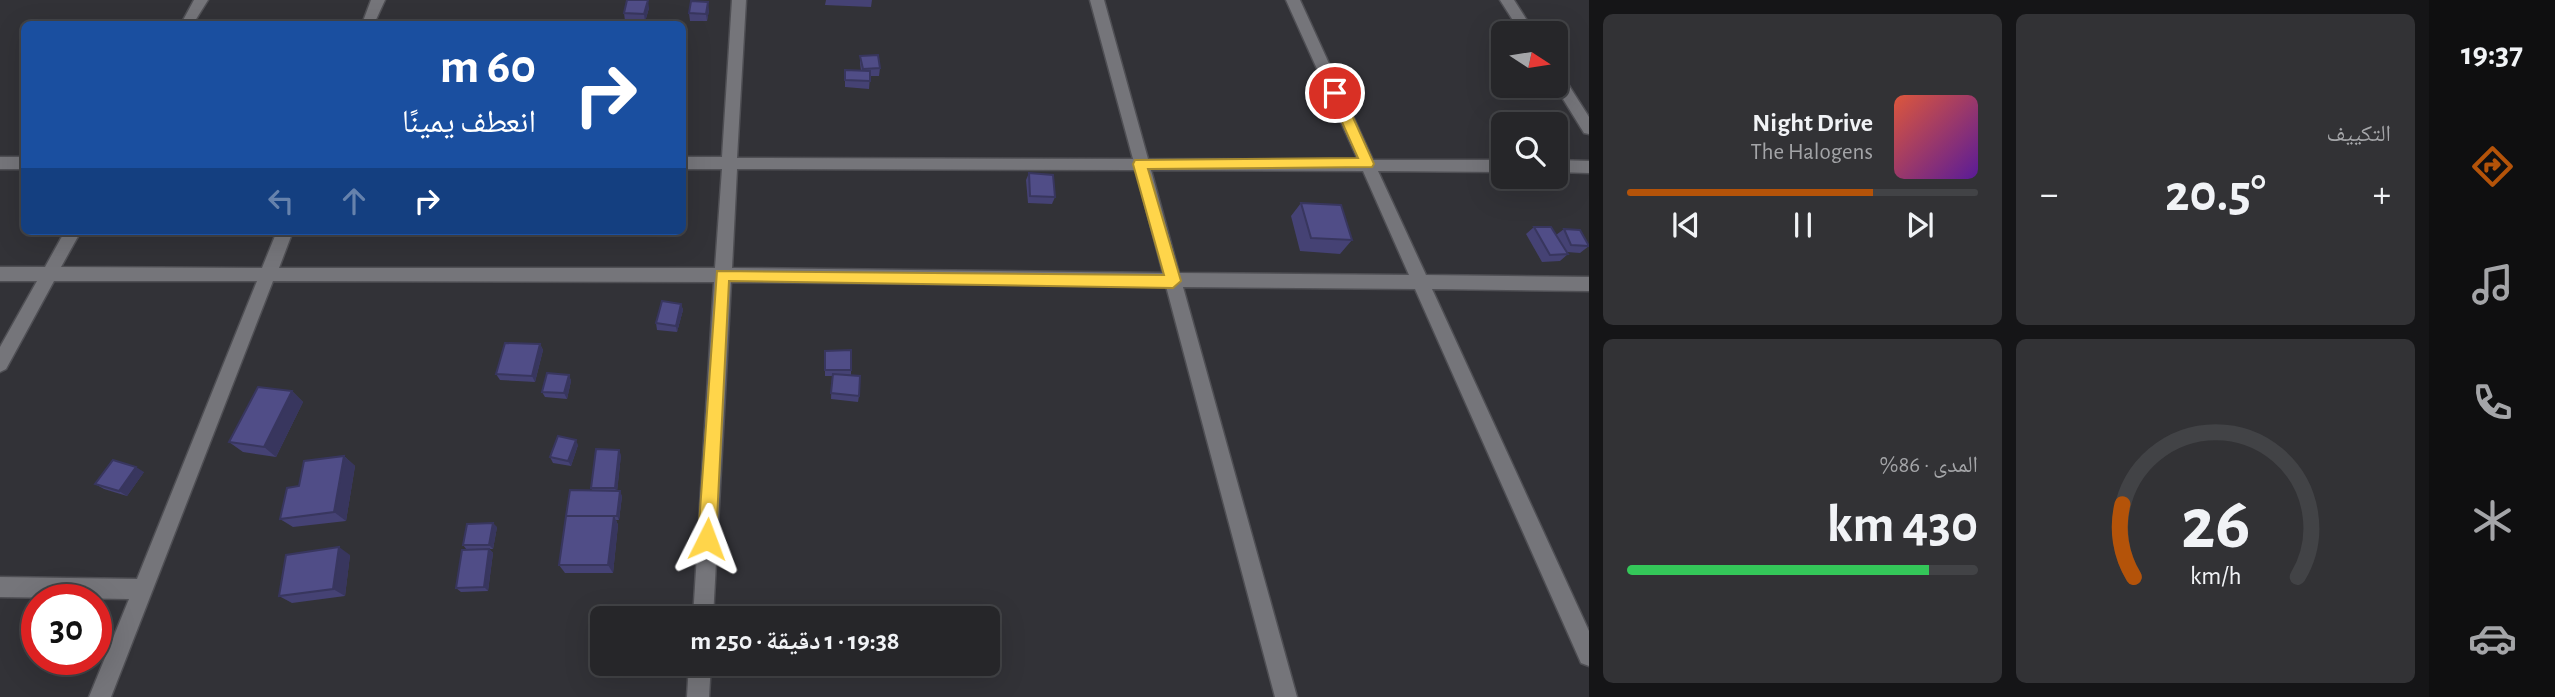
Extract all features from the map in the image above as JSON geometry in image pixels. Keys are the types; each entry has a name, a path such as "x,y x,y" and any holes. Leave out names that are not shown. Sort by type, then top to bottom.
{"street":[{"path":"189,21 201,0"},
{"path":"369,21 378,0"},
{"path":"704,606 739,0"},
{"path":"1097,0 1286,697"},
{"path":"1293,0 1589,655"},
{"path":"1507,0 1520,21"},
{"path":"1568,95 1589,128"},
{"path":"0,163 21,163"},
{"path":"686,163 1491,166"},
{"path":"1568,166 1589,167"},
{"path":"0,364 71,235"},
{"path":"100,697 283,235"},
{"path":"0,274 722,275 1589,284"},
{"path":"0,587 142,589"},
{"path":"698,697 699,676"}],"building":[{"path":"627,0 648,0 644,14 624,13"},
{"path":"691,1 708,2 706,14 689,13"},
{"path":"878,55 880,68 863,69 860,56"},
{"path":"845,70 870,71 870,81 845,80"},
{"path":"1029,173 1053,175 1055,197 1030,196"},
{"path":"1301,203 1341,205 1352,240 1311,238"},
{"path":"1534,227 1551,227 1568,254 1550,255"},
{"path":"1564,229 1580,230 1589,246 1571,245"},
{"path":"662,301 681,304 676,326 656,323"},
{"path":"505,343 540,344 532,376 496,374"},
{"path":"851,350 851,370 825,370 825,351"},
{"path":"547,373 569,375 564,393 542,392"},
{"path":"833,374 860,376 859,396 831,393"},
{"path":"258,387 292,391 264,447 229,442"},
{"path":"558,436 576,440 568,461 550,457"},
{"path":"596,449 619,450 615,488 591,488"},
{"path":"344,456 334,512 280,519 287,488 299,486 304,461"},
{"path":"113,460 136,467 119,491 95,484"},
{"path":"570,490 620,491 617,516 566,516"},
{"path":"566,516 614,516 608,565 559,565"},
{"path":"493,523 489,545 463,545 467,524"},
{"path":"339,547 333,589 279,596 286,555"},
{"path":"489,549 484,587 456,588 462,550"}],"route":[{"path":"707,539 722,275 1173,281 1140,164 1367,164 1335,93"}]}
